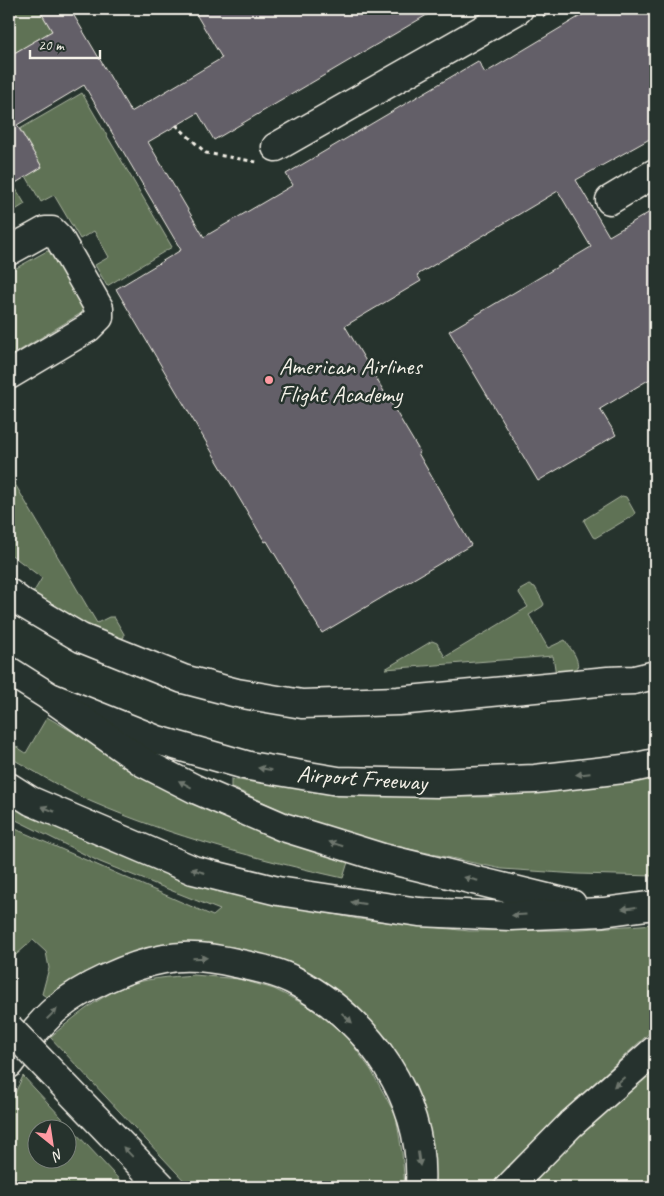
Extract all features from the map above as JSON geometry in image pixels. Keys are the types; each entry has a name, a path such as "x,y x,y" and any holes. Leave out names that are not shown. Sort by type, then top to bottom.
{"main road":[{"path":"276,147 519,9"},
{"path":"610,200 655,173"},
{"path":"9,251 45,231 52,231 59,238 99,308 98,317 88,328 9,375"},
{"path":"9,592 22,603 81,638 183,679 237,693 302,704 398,701 634,680 655,675"},
{"path":"9,671 50,697 144,763 195,789 283,827 383,858 603,912"},
{"name":"Airport Freeway","path":"50,697 156,740 249,766 338,781 437,783 535,779 632,768 655,763"},
{"path":"9,787 31,801 193,870 278,891 419,912 510,916 603,912 655,905"},
{"path":"9,1064 28,1038 56,1009 89,987 126,969 165,958 208,957 251,966 292,979 331,1002 362,1032 384,1059 401,1087 415,1128 421,1172 420,1187"},
{"path":"9,1028 162,1187"},
{"path":"508,1187 571,1124 655,1050"}],"green space":[{"path":"9,9 39,9 52,31 9,56"},
{"path":"82,93 172,247 107,286 95,265 109,257 94,231 80,239 54,195 41,202 26,176 42,167 20,129"},
{"path":"13,184 25,204 9,214 9,187"},
{"path":"47,251 52,252 83,308 83,312 9,357 9,272"},
{"path":"9,474 97,623 109,617 114,617 124,634 122,639 111,638 33,596 42,578 9,553"},
{"path":"622,496 626,497 635,513 634,515 595,538 593,537 584,521 585,519"},
{"path":"529,585 535,587 544,604 529,615 548,648 565,640 577,660 578,665 575,673 556,675 553,656 385,669 432,641 437,643 445,657 528,607 519,593 520,590"},
{"path":"47,717 176,791 348,862 343,878 248,855 153,826 82,797 9,757 9,742 26,753"},
{"path":"655,767 655,876 578,874 502,869 363,839 289,814 231,787 231,779 352,796 488,797"},
{"path":"9,798 51,825 254,899 358,919 469,931 567,930 655,924 655,1028 567,1108 488,1187 433,1187 433,1150 421,1105 410,1076 387,1038 355,1004 327,983 289,963 233,947 172,948 51,1000 42,994 49,968 46,952 33,940 9,961 9,830 11,827 213,916 220,910 100,862 9,817"},
{"path":"194,975 239,979 274,989 318,1011 347,1037 371,1070 396,1116 405,1187 190,1187 50,1037 93,1004 121,988 147,980"},
{"path":"655,1068 655,1178 645,1187 526,1187 571,1141"},
{"path":"23,1076 62,1118 28,1118 28,1168 78,1168 78,1135 126,1187 9,1187 9,1106"}],"building":[{"path":"39,9 70,9 131,112 222,58 193,9 437,9 214,140 198,113 148,142 204,237 293,185 286,174 478,61 485,73 592,9 655,9 655,136 576,180 609,236 655,209 655,376 600,409 616,435 538,481 449,331 591,247 558,191 417,275 421,281 345,326 420,452 418,453 471,545 322,633 267,541 265,542 116,289 181,250 84,85 17,125 42,167 9,187 9,56 52,31"}],"place":[{"name":"American Airlines Flight Academy","path":"269,380"}]}
